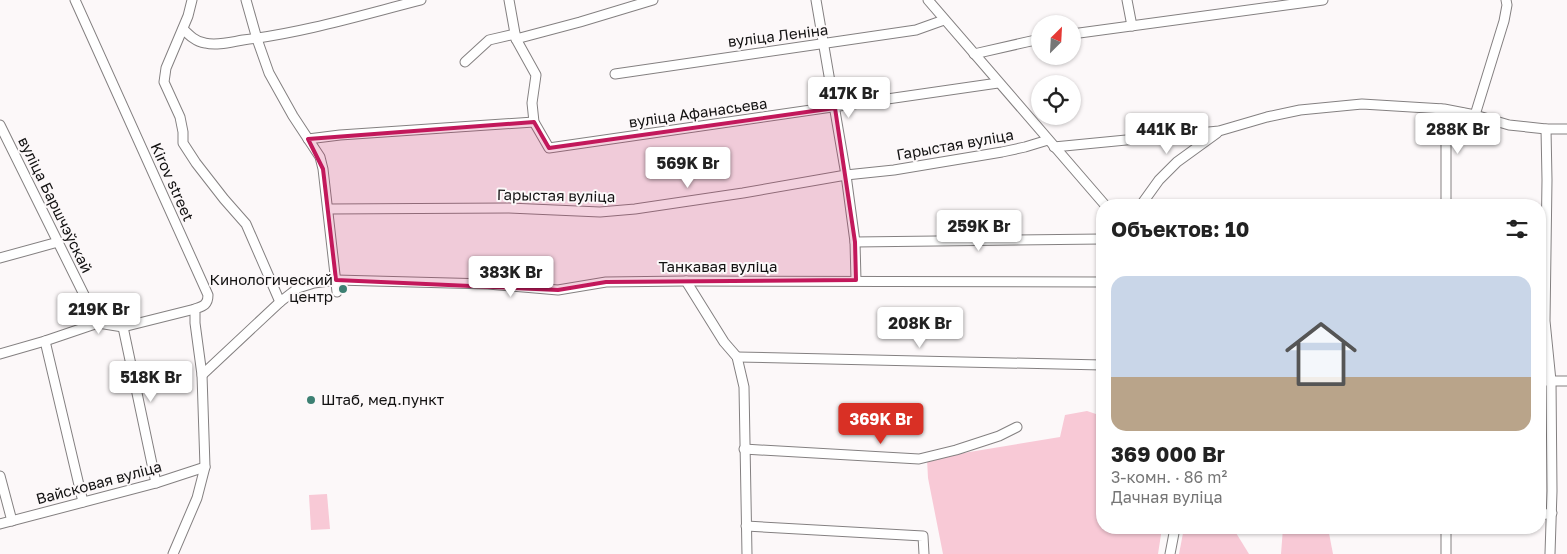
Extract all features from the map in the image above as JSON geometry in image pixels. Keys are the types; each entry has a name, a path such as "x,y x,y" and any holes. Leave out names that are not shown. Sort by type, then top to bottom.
{"street":[{"name":"Kirov street","path":"75,0 208,295 208,301 204,306 195,309"},
{"path":"192,0 183,29 166,68 164,82 180,118 184,132 183,143 196,163 246,224 280,302"},
{"path":"246,0 269,73 293,116 320,157 337,292"},
{"path":"183,29 203,43 213,44 257,39 421,0"},
{"path":"308,139 349,134 534,122 532,103 536,75 516,36 509,0"},
{"path":"465,62 489,40 580,22 653,0"},
{"path":"816,0 846,175 855,242 856,280"},
{"path":"928,0 1100,199"},
{"path":"1127,0 1132,26"},
{"path":"1081,33 1323,0"},
{"path":"1475,116 1504,21 1506,0"},
{"name":"вуліца Леніна","path":"614,74 916,30 944,20"},
{"path":"974,54 1031,41"},
{"name":"вуліца Афанасьева","path":"534,122 549,148 998,83"},
{"path":"1145,199 1159,180 1177,162 1219,132 1268,117 1300,110 1362,104 1441,109 1508,125 1567,129"},
{"path":"1441,109 1446,130 1446,199"},
{"path":"1446,130 1463,113"},
{"name":"вуліца Баршчэўскай","path":"0,126 98,323"},
{"path":"1546,129 1546,250"},
{"name":"Гарыстая вуліца","path":"328,209 509,208 600,212 635,209 846,175 894,170 1025,147 1219,132"},
{"path":"855,242 1096,239"},
{"path":"0,258 58,242"},
{"name":"Танкавая вуліца","path":"202,375 280,302 298,288 314,283 336,280 488,284 558,290 606,282 686,280 1096,282"},
{"path":"686,280 724,342 737,357 744,387 747,554"},
{"path":"0,354 98,323 123,327 195,309 202,375 205,467 197,498 173,554"},
{"path":"123,327 156,483"},
{"path":"1546,331 1551,381 1552,551"},
{"path":"45,341 83,502"},
{"path":"737,357 1096,365"},
{"path":"1546,381 1567,381"},
{"path":"744,449 919,459 956,450 999,436 1017,427"},
{"name":"Вайсковая вуліца","path":"0,524 156,483 205,467"},
{"path":"0,476 12,521"},
{"path":"1546,514 1552,513"},
{"path":"746,526 923,536 924,554"},
{"path":"1170,554 1174,534"},
{"path":"1446,534 1446,554"}],"highlighted area":[{"path":"835,108 855,242 856,280 606,282 558,290 336,280 323,169 308,139 534,122 549,148"}],"shaded area":[{"path":"1087,411 1096,414 1096,534 1161,534 1158,554 943,554 928,478 927,459 1060,437 1065,415"},
{"path":"327,494 330,529 311,530 309,495"},
{"path":"1183,534 1237,534 1249,554 1179,554"},
{"path":"1283,534 1329,534 1333,554 1281,554"}],"place":[{"name":"Кинологический центр","path":"343,289"},
{"name":"Штаб, мeд.пункт","path":"311,400"}]}
